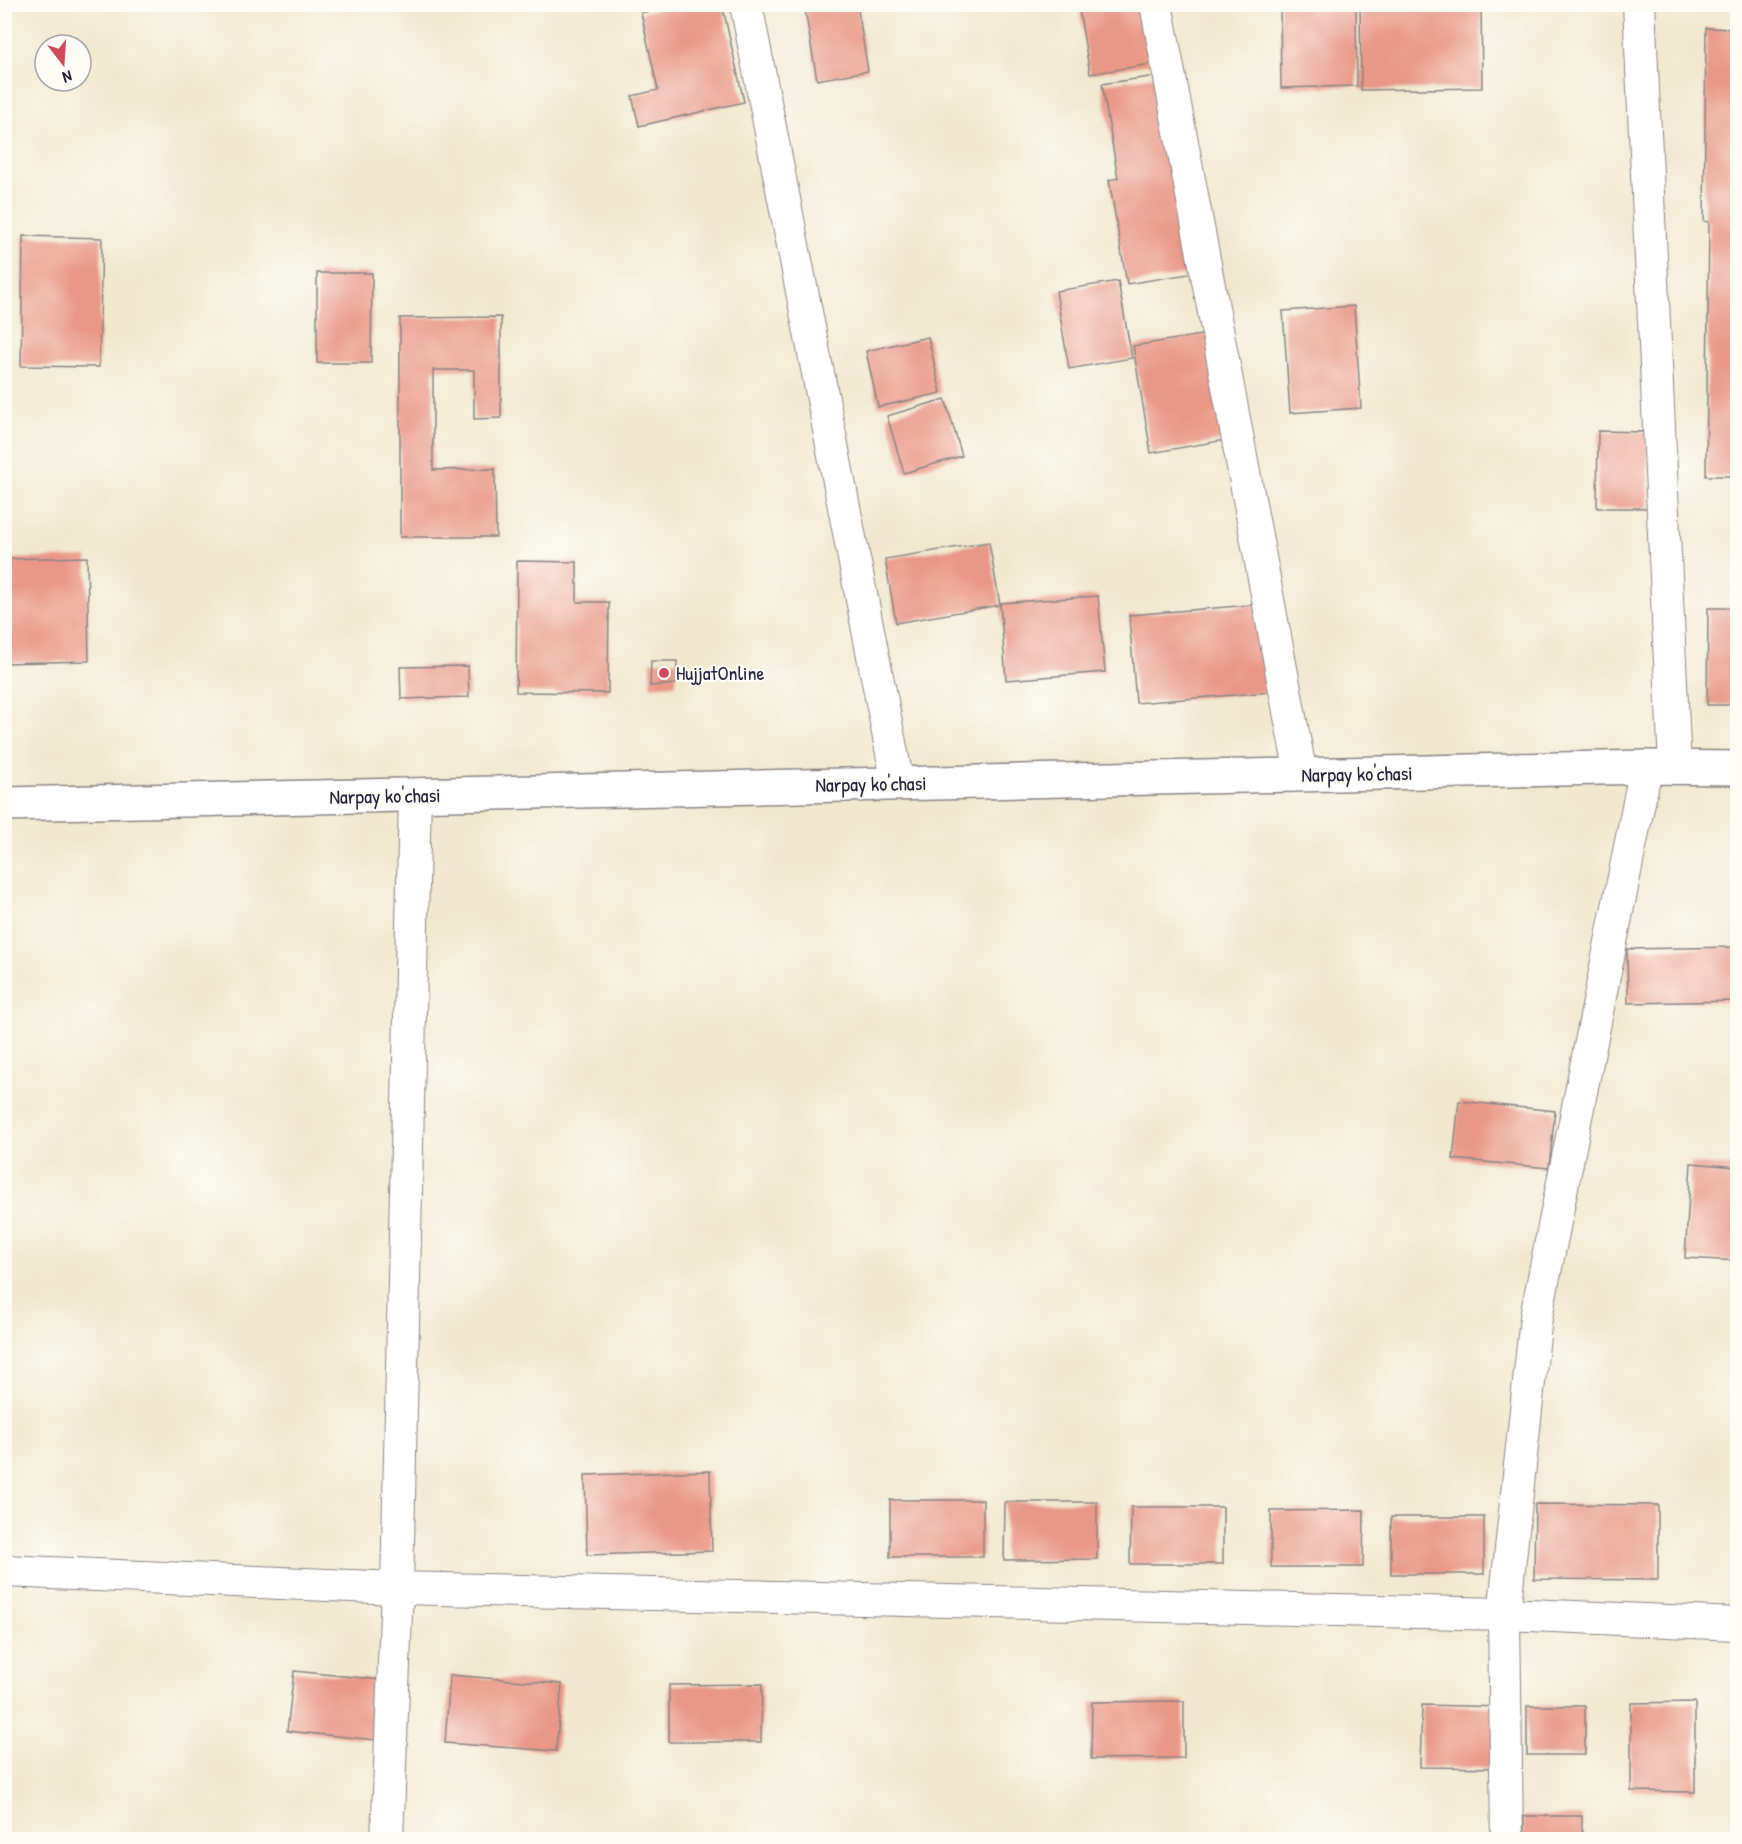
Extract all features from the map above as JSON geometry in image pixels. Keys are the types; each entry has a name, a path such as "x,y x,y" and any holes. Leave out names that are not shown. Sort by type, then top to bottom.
{"main road":[{"name":"Narpay ko'chasi","path":"4,804 1301,775 1737,768"}],"street":[{"path":"746,4 898,784"},
{"path":"1156,4 1301,775"},
{"path":"1507,1839 1504,1614 1536,1317 1660,768 1639,4"},
{"path":"387,1839 397,1588 415,795"},
{"path":"4,1571 397,1588 1504,1614 1737,1624"}],"building":[{"path":"678,4 722,4 744,102 639,126 632,96 658,90 641,13"},
{"path":"804,4 857,4 868,71 817,80"},
{"path":"1078,4 1141,4 1151,64 1090,74"},
{"path":"1280,4 1356,4 1357,86 1281,88"},
{"path":"1360,4 1481,4 1482,88 1361,90"},
{"path":"1706,28 1738,29 1738,476 1706,476 1709,222 1704,221"},
{"path":"1156,76 1201,272 1127,284 1109,180 1118,178 1102,84"},
{"path":"23,236 102,238 99,367 21,366"},
{"path":"317,273 372,273 371,363 317,363"},
{"path":"1118,281 1132,358 1069,369 1056,291"},
{"path":"1354,306 1361,408 1290,413 1283,311"},
{"path":"501,317 501,418 474,419 474,370 433,370 433,470 495,469 496,537 400,537 400,318"},
{"path":"1213,333 1231,439 1151,453 1133,346"},
{"path":"928,337 941,393 878,407 866,351"},
{"path":"945,399 962,456 904,473 887,416"},
{"path":"1598,431 1648,432 1648,508 1597,508"},
{"path":"989,542 1000,605 896,623 885,559"},
{"path":"87,557 89,661 4,663 4,559"},
{"path":"517,561 577,562 577,602 609,602 608,693 516,692"},
{"path":"1098,596 1105,672 1006,680 1000,603"},
{"path":"1263,604 1270,692 1136,703 1129,615"},
{"path":"1708,608 1738,608 1738,705 1707,705"},
{"name":"HujjatOnline","path":"651,661 677,661 676,684 650,686"},
{"path":"468,666 469,697 401,699 400,667"},
{"path":"1738,947 1738,1001 1628,1003 1627,949"},
{"path":"1459,1101 1555,1111 1549,1168 1453,1159"},
{"path":"1691,1163 1738,1167 1738,1261 1685,1258"},
{"path":"710,1471 712,1551 587,1555 585,1475"},
{"path":"890,1500 983,1500 983,1557 890,1557"},
{"path":"1005,1502 1097,1502 1097,1559 1004,1560"},
{"path":"1535,1504 1658,1505 1658,1580 1534,1579"},
{"path":"1131,1507 1223,1507 1223,1564 1130,1564"},
{"path":"1364,1510 1363,1567 1271,1567 1271,1511"},
{"path":"1391,1517 1484,1517 1484,1574 1391,1574"},
{"path":"294,1671 402,1682 396,1742 287,1731"},
{"path":"450,1675 562,1684 556,1751 445,1743"},
{"path":"762,1684 761,1742 669,1742 669,1685"},
{"path":"1184,1701 1184,1758 1091,1759 1092,1702"},
{"path":"1695,1702 1695,1792 1631,1791 1631,1703"},
{"path":"1422,1705 1505,1707 1504,1768 1420,1767"},
{"path":"1527,1706 1585,1706 1585,1755 1527,1755"},
{"path":"1524,1816 1582,1816 1582,1840 1524,1840"}],"place":[{"name":"HujjatOnline","path":"664,673"}]}
